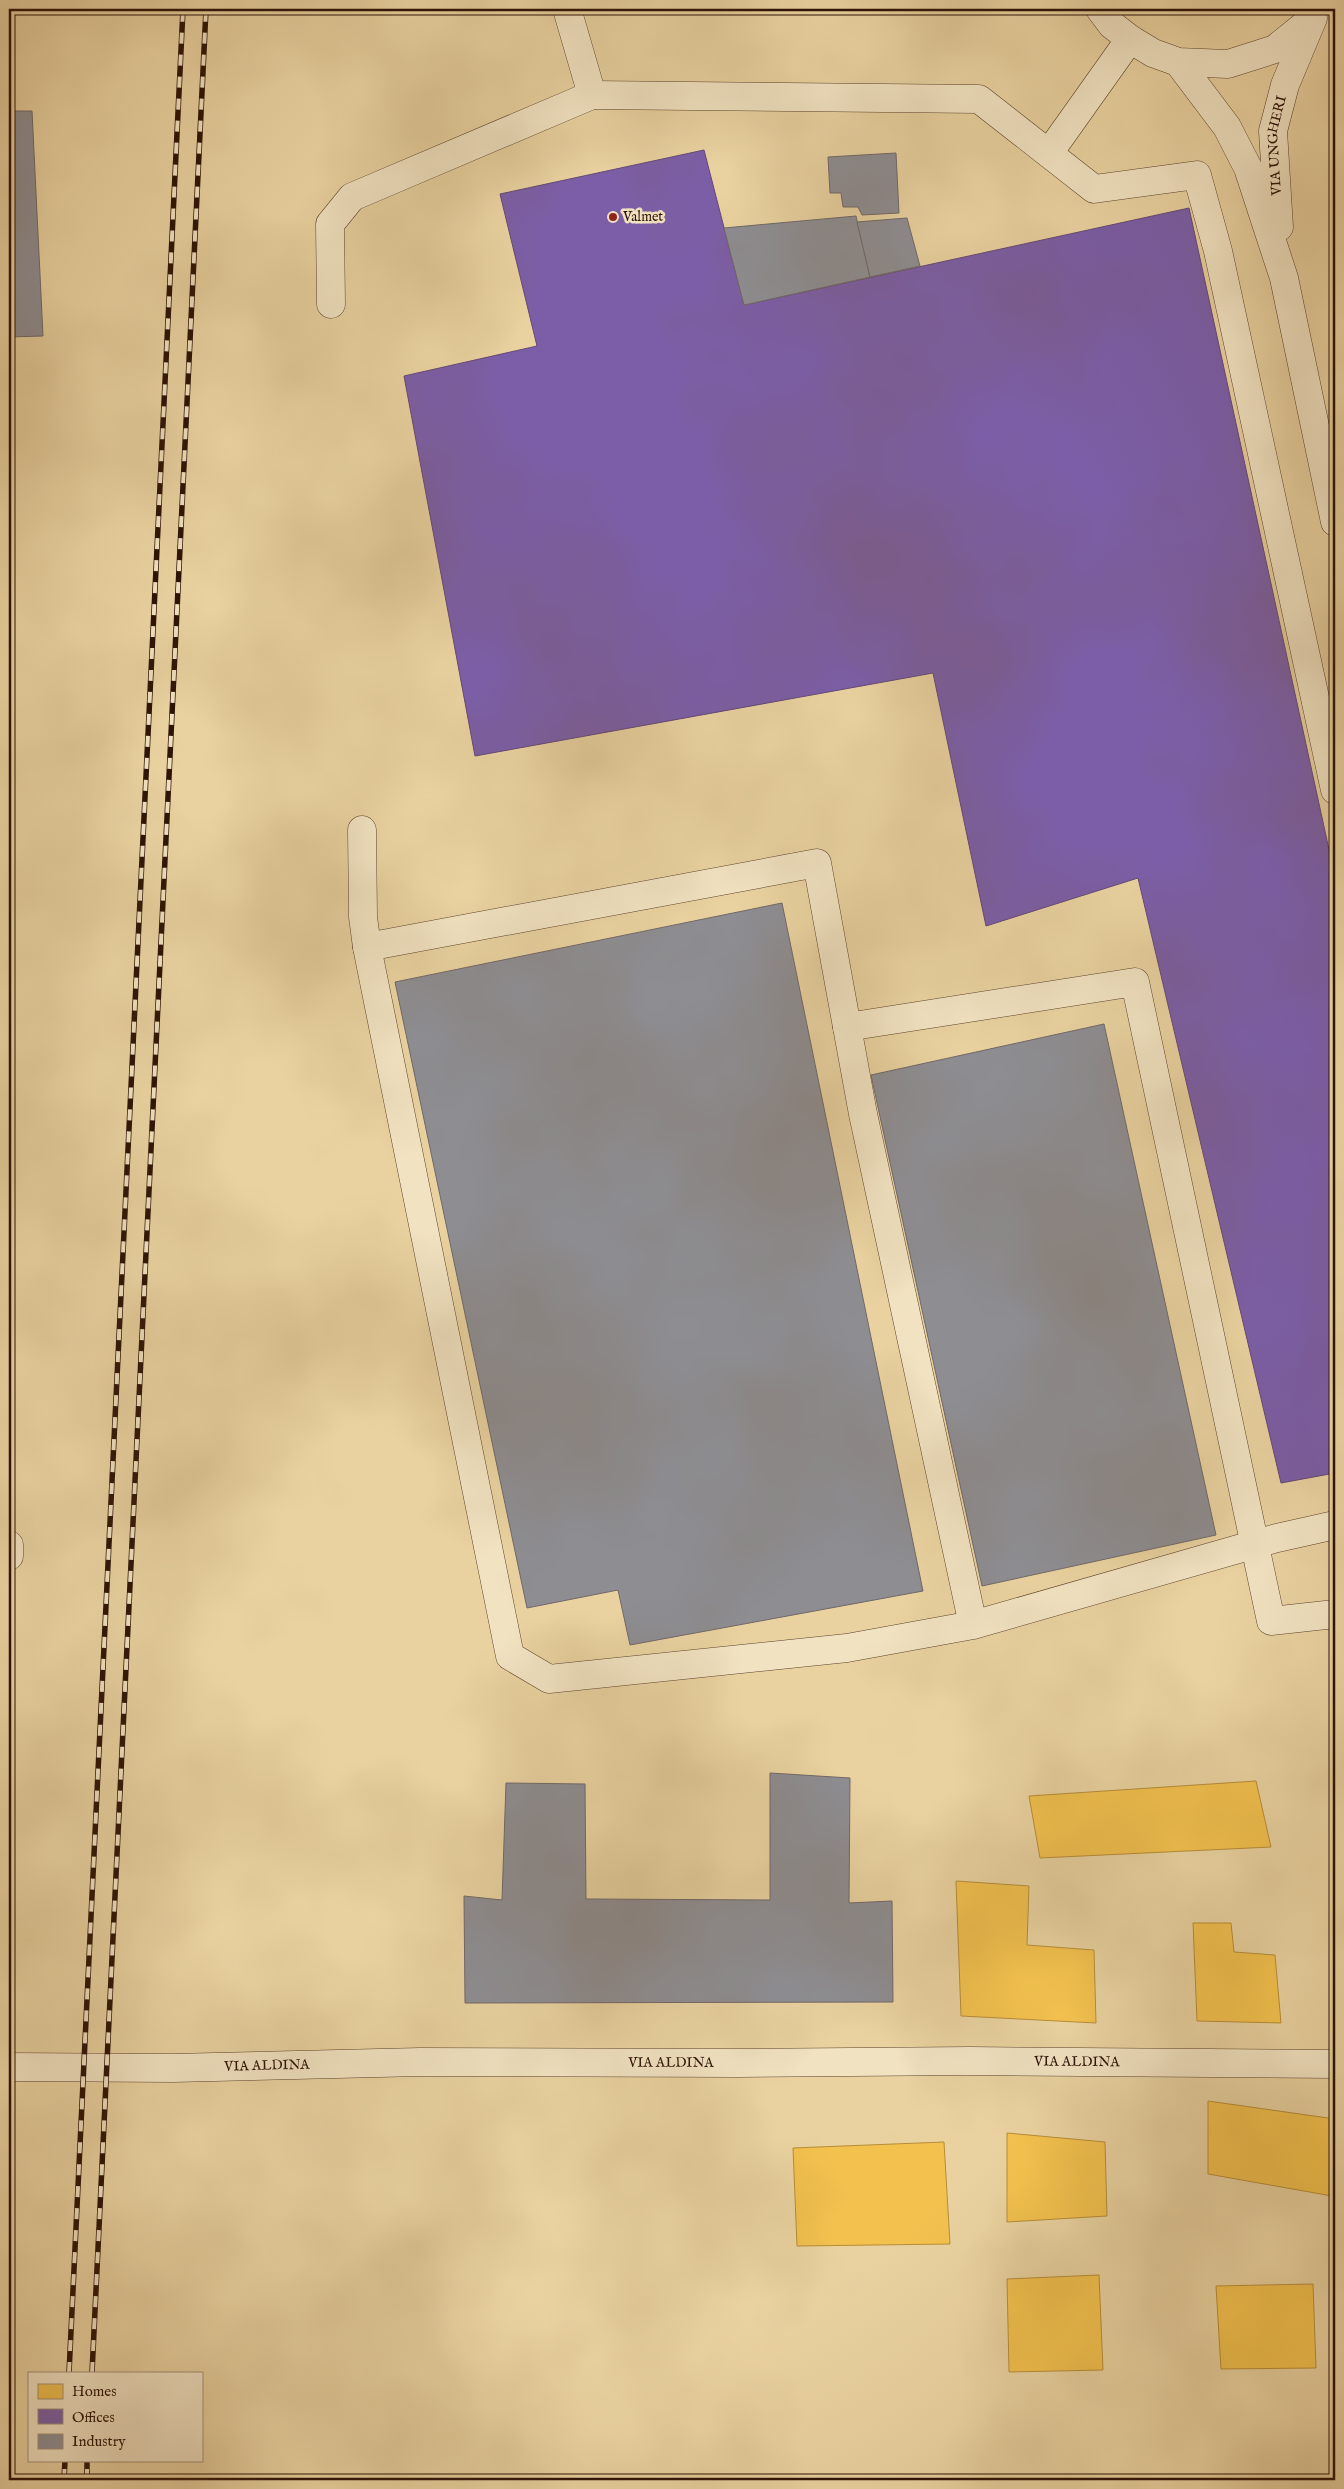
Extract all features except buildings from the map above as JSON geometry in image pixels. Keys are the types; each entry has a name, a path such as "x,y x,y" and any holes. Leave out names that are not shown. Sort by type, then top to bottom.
{"street":[{"path":"567,9 592,96"},
{"path":"1100,9 1112,24 1130,39 1153,53 1178,62 1228,64 1275,49 1316,13"},
{"name":"VIA UNGHERI","path":"1284,278 1276,191 1274,131 1285,85 1316,13"},
{"path":"1049,153 1130,39"},
{"name":"VIA UNGHERI","path":"1178,62 1227,127 1248,168 1284,278 1335,522"},
{"path":"330,304 330,224 352,197 592,96 979,99 1094,189 1197,175 1218,251 1335,790"},
{"path":"362,830 363,917 367,948 510,1656 548,1679 847,1648 973,1625 1255,1544 1335,1525"},
{"path":"367,948 817,863 866,1124 973,1625"},
{"path":"847,1028 1135,982 1272,1621 1335,1614"},
{"path":"9,1545 9,1556"},
{"name":"VIA ALDINA","path":"9,2067 173,2068 420,2062 738,2063 970,2061 1335,2064"}],"railway":[{"path":"69,2372 183,9"},
{"path":"92,2372 206,9"},
{"path":"64,2480 65,2462"},
{"path":"87,2462 87,2480"}],"place":[{"name":"Valmet","path":"613,217"}]}
